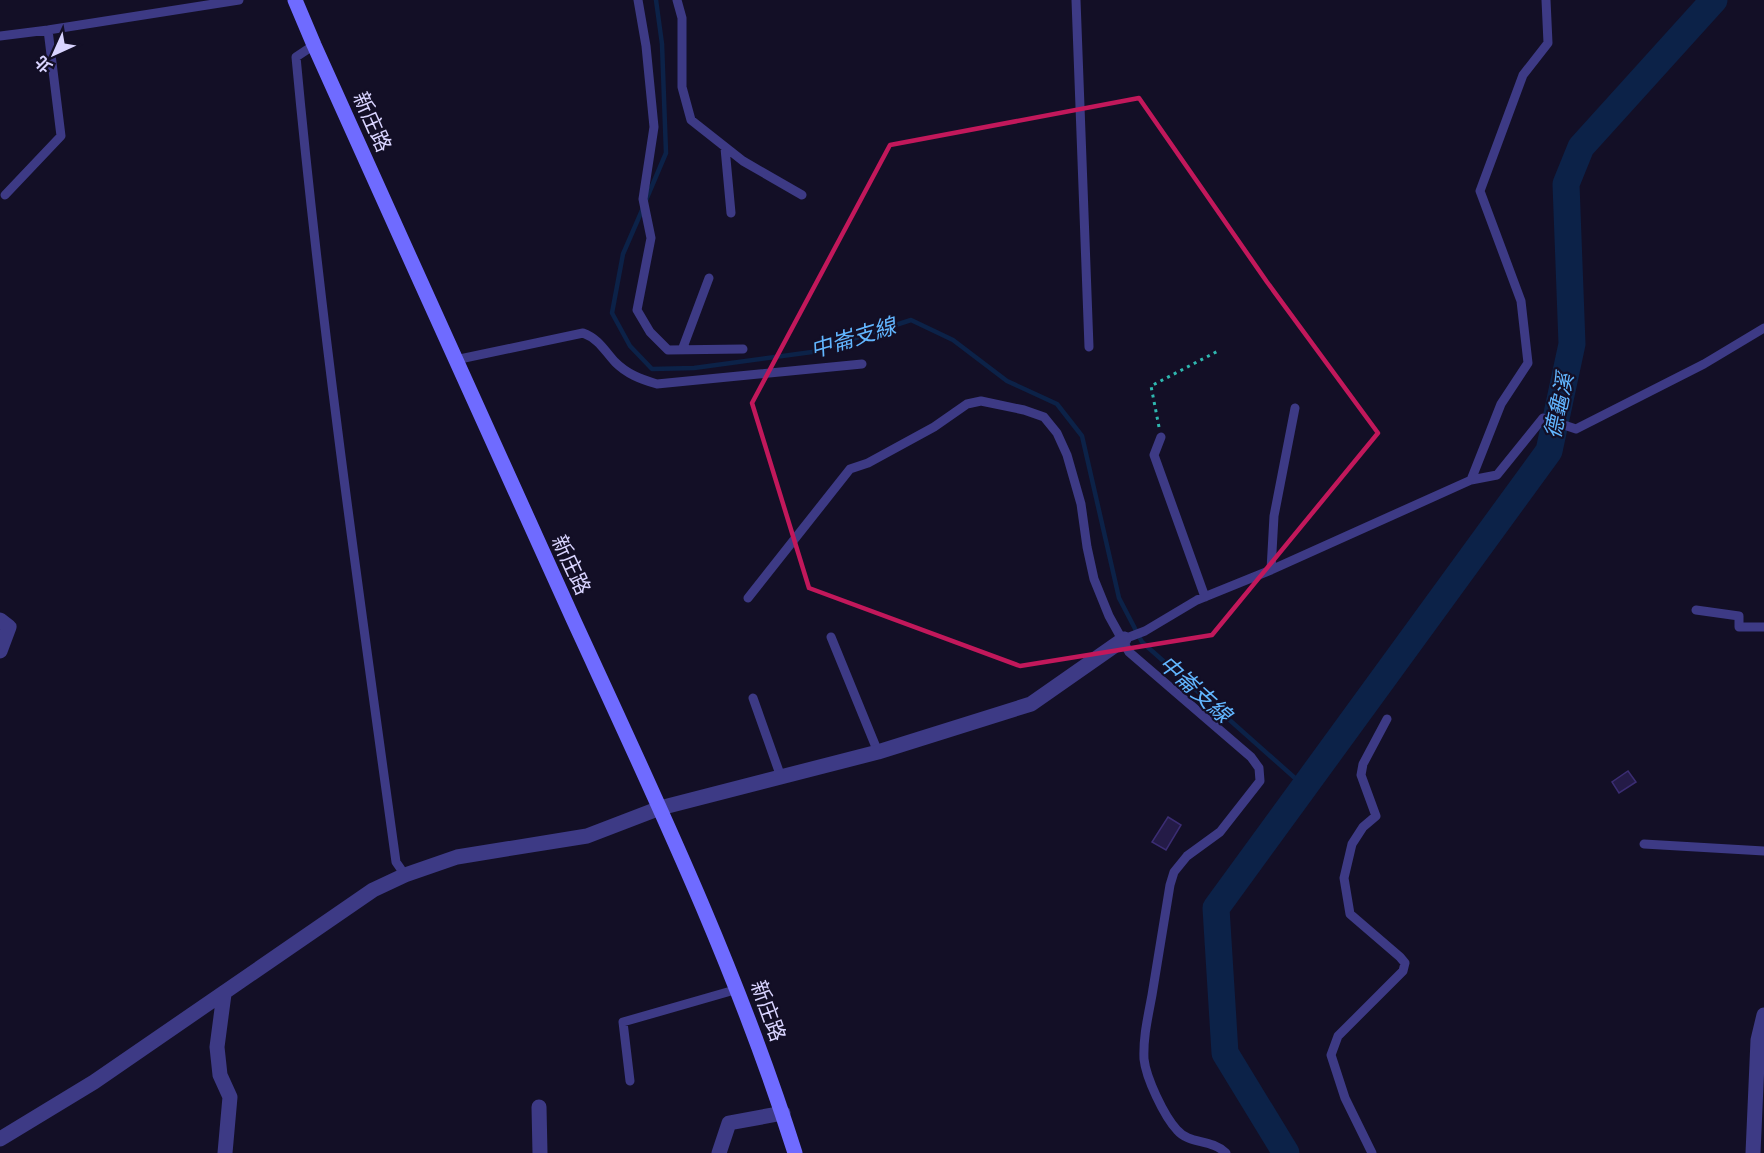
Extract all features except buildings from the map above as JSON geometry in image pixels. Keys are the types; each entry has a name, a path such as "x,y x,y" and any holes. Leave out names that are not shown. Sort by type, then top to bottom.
{"street":[{"name":"新庄路","path":"295,0 455,360 660,808 738,989 795,1153"},
{"path":"0,620 9,627 0,651"},
{"path":"0,1139 94,1082 374,890 405,875 457,857 587,836 660,808 878,752 1031,704 1124,639"},
{"path":"224,994 217,1047 220,1075 230,1097 225,1153"},
{"path":"1753,1153 1758,1040 1764,1015"},
{"path":"539,1107 540,1153"},
{"path":"719,1153 729,1123 783,1113"}],"lane":[{"path":"0,36 239,0"},
{"path":"638,0 646,46 654,127 643,199 651,238 637,310 650,332 668,350 743,349"},
{"path":"677,0 682,18 682,87 691,120 742,162 802,195"},
{"path":"1076,0 1089,347"},
{"path":"1471,480 1502,404 1528,363 1521,301 1480,190 1523,75 1548,43 1546,0"},
{"path":"5,195 61,136 48,30"},
{"path":"314,45 296,57 307,180 394,852 396,862 405,875"},
{"path":"725,148 731,213"},
{"path":"682,350 709,278"},
{"path":"1124,639 1145,631 1205,597 1271,570 1471,480 1497,475 1543,418 1576,429 1704,364 1764,328"},
{"path":"455,360 583,333 602,345 625,371 657,384 862,364"},
{"path":"748,598 850,469 868,463 934,427 967,404 981,401 1024,410 1044,417 1057,433 1067,455 1081,504 1094,579 1109,616 1124,639 1129,652 1251,757 1259,768 1260,781 1220,832 1187,856 1174,872 1144,1034 1144,1062 1150,1081 1173,1125 1178,1132 1193,1140 1206,1141 1218,1146 1226,1153"},
{"path":"1271,570 1274,516 1295,408"},
{"path":"1161,437 1154,455 1205,597"},
{"path":"1696,610 1739,616 1739,627 1764,627"},
{"path":"831,637 878,752"},
{"path":"753,698 781,777"},
{"path":"1371,1153 1345,1098 1330,1054 1338,1036 1403,971 1405,963 1350,914 1344,878 1352,844 1363,827 1376,816 1361,775 1363,764 1387,719"},
{"path":"1644,844 1764,851"},
{"path":"630,1081 623,1022 738,989"}],"path":[{"path":"1161,437 1151,386 1218,351"}],"highlighted area":[{"path":"1139,98 1267,282 1378,433 1212,635 1020,666 809,588 752,403 890,145"}],"waterway":[{"name":"中崙支線","path":"646,200 666,153 662,44 656,0"},
{"name":"德龜溪","path":"1286,1153 1225,1053 1216,908 1549,451 1572,344 1566,184 1581,147 1714,0"},
{"name":"中崙支線","path":"643,208 623,254 612,313 630,346 652,369 694,368 812,352 911,320 953,340 1007,381 1057,404 1082,436 1119,598 1142,642 1305,787"}]}
